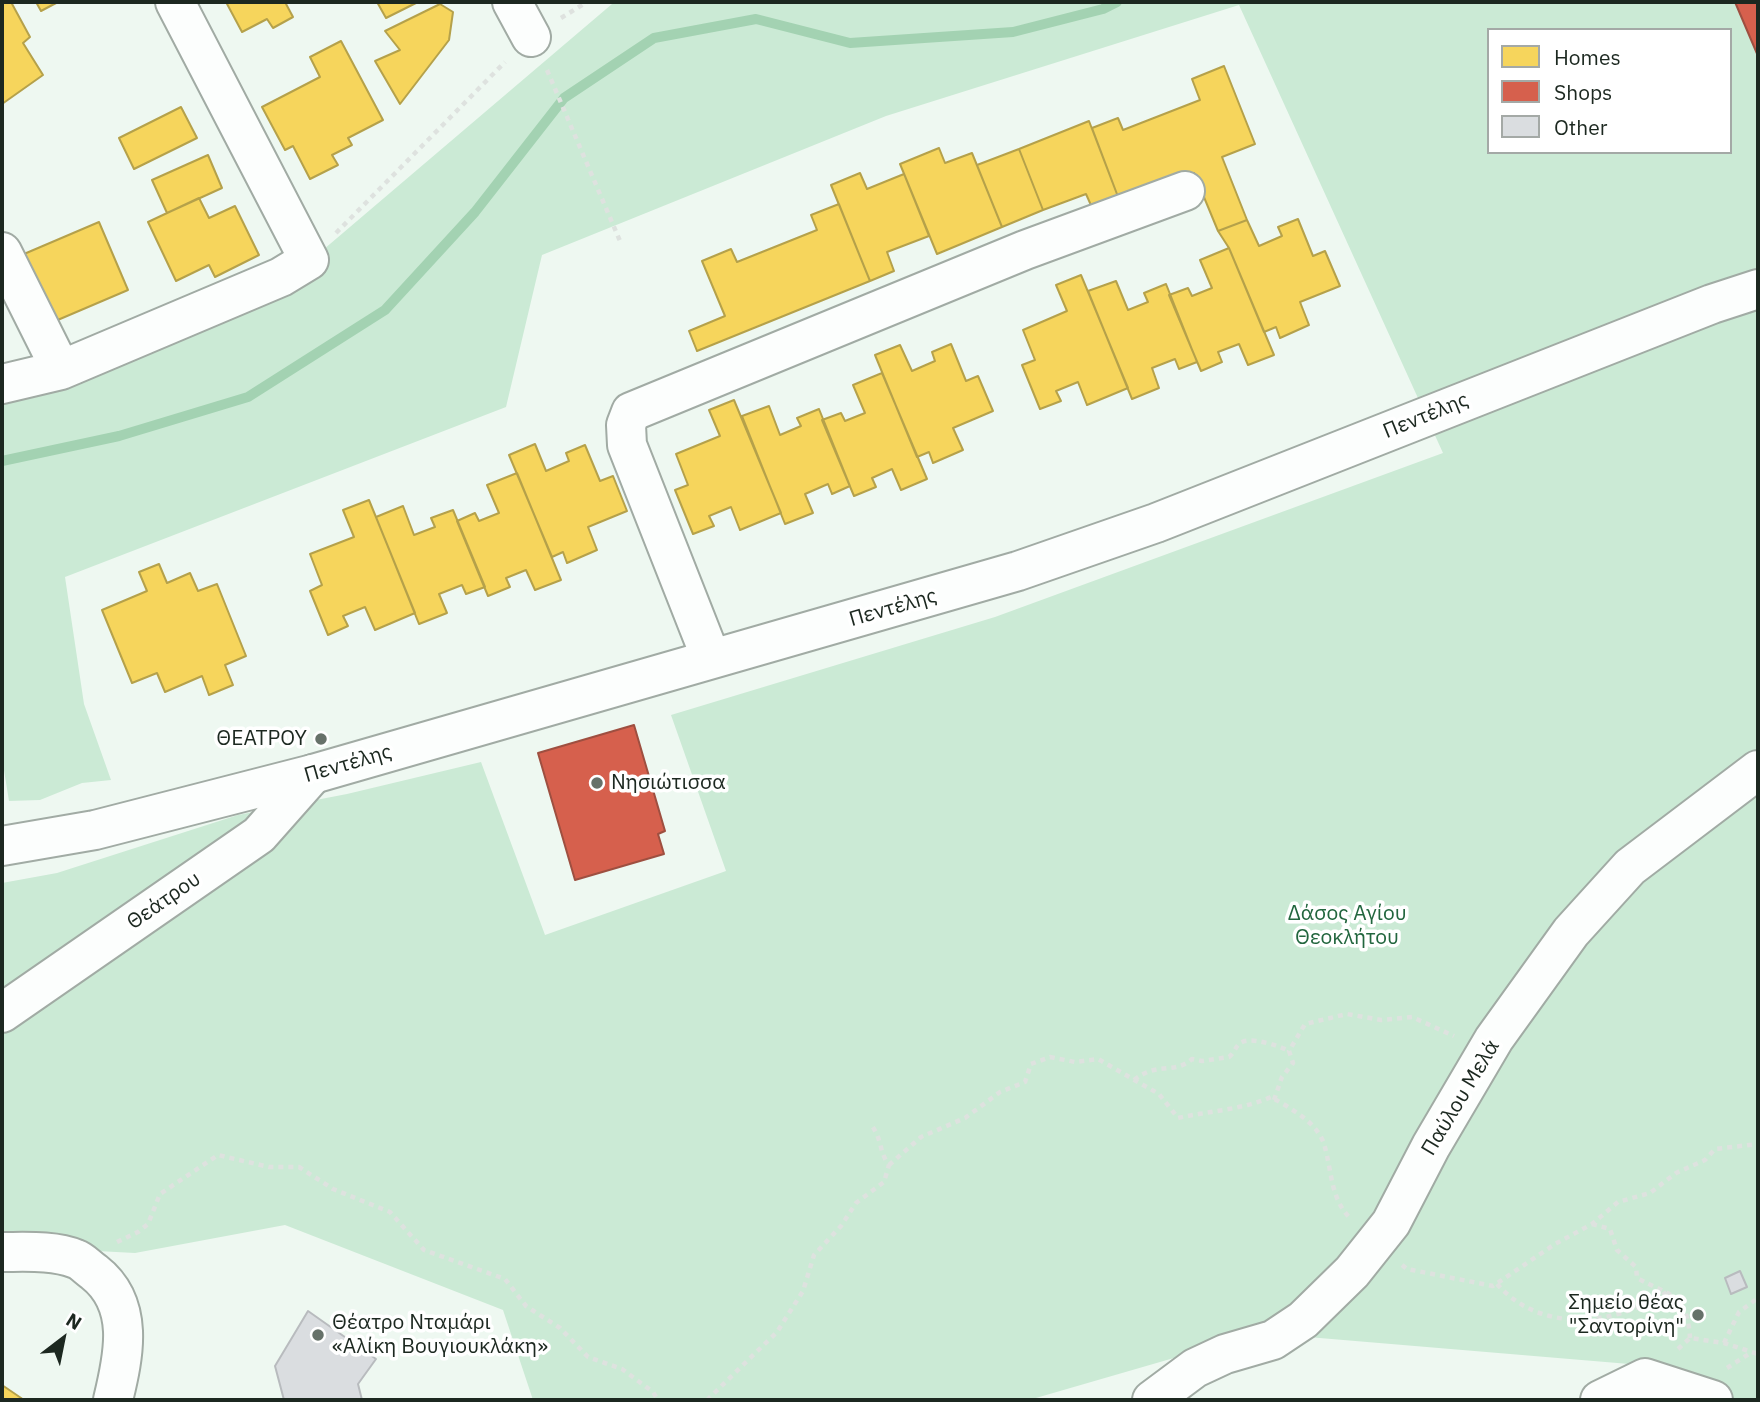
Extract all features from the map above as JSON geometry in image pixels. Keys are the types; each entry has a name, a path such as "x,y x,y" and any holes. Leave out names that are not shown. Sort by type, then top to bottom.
{"street":[{"path":"2,384 61,370 281,277 309,260 175,2"},
{"path":"512,2 531,37"},
{"path":"711,658 627,445 626,425 631,412 1025,250 1185,191"},
{"path":"2,252 61,370"},
{"name":"Πεντέλης","path":"2,846 95,830 313,774 1018,571 1156,523 1475,396 1758,289"},
{"name":"Παύλου Μελά","path":"1152,1400 1195,1368 1225,1354 1273,1340 1303,1320 1352,1272 1391,1223 1484,1057 1571,932 1630,867 1758,770"},
{"name":"Θεάτρου","path":"2,1013 259,835 313,774"},
{"path":"2,1252 38,1252 77,1259 110,1289 124,1354 113,1400"},
{"path":"1600,1400 1645,1378 1713,1400"}],"path":[{"path":"309,260 531,37 587,2"},
{"path":"551,78 620,241"},
{"path":"1275,1100 1282,1077 1293,1063 1289,1051 1305,1024 1347,1014 1381,1020 1412,1017 1455,1037 1484,1057"},
{"path":"1134,1080 1155,1068 1180,1067 1192,1059 1202,1061 1228,1057 1238,1044 1245,1041 1267,1042 1289,1051"},
{"path":"707,1400 777,1332 803,1291 814,1255 841,1226 856,1203 884,1182 889,1165 921,1137 965,1118 1000,1092 1025,1082 1031,1064 1049,1057 1075,1062 1098,1059 1159,1094 1178,1118 1215,1109 1247,1107 1271,1097 1294,1108 1324,1142 1332,1185 1342,1210 1374,1244 1407,1269 1493,1286 1555,1244 1592,1224 1618,1202 1650,1193 1676,1174 1705,1160 1715,1149 1758,1144"},
{"path":"872,1126 881,1138 884,1159 889,1165"},
{"path":"110,1289 103,1262 113,1245 148,1224 160,1194 218,1155 269,1167 299,1167 333,1189 390,1212 425,1250 505,1279 526,1306 560,1328 588,1357 622,1368 653,1392 659,1400"},
{"path":"1592,1224 1609,1229 1617,1250 1636,1267 1637,1278 1682,1302 1689,1318 1690,1339 1724,1343 1758,1354"},
{"path":"1497,1284 1509,1298 1522,1305 1566,1321 1618,1317 1667,1292"},
{"path":"1724,1343 1739,1312 1758,1298"}],"green space":[{"name":"Δάσος Αγίου Θεοκλήτου","path":"621,2 1758,2 1758,1400 1721,1400 1653,1366 1260,1333 1029,1400 533,1400 503,1310 285,1225 135,1253 2,1246 2,883 57,873 238,815 347,794 481,762 545,935 726,871 671,715 995,617 1443,453 1239,5 886,116 542,255 506,407 65,577 84,704 111,780 82,783 40,800 9,801 2,758 2,390 263,301 612,4"}],"building: Homes":[{"path":"2,2 11,2 30,37 23,43 43,75 2,104"},
{"path":"36,2 58,2 41,11"},
{"path":"226,2 285,2 293,17 273,28 267,19 242,32"},
{"path":"377,2 418,2 386,18"},
{"path":"440,4 453,12 449,40 400,104 375,61 400,50 385,31"},
{"path":"341,41 383,120 348,138 352,145 332,155 338,165 310,179 293,146 285,150 262,107 320,77 310,57"},
{"path":"1224,66 1255,144 1222,157 1247,220 1218,231 1194,173 1120,202 1092,128 1118,118 1123,130 1200,100 1192,79"},
{"path":"181,107 197,138 134,169 119,138"},
{"path":"1089,121 1120,202 1094,212 1086,194 1043,210 1019,149"},
{"path":"939,148 945,163 972,153 1002,227 937,254 900,164"},
{"path":"1019,149 1043,210 1002,227 977,165"},
{"path":"208,155 222,188 167,213 152,180"},
{"path":"860,173 867,189 904,174 929,236 887,252 894,271 870,281 831,185"},
{"path":"199,198 209,218 235,206 259,255 215,277 209,265 176,281 148,222"},
{"path":"839,204 870,281 697,351 689,331 725,316 702,261 731,249 737,262 817,230 811,215"},
{"path":"1298,219 1313,256 1325,251 1340,286 1300,302 1309,325 1280,338 1276,327 1264,332 1229,248 1218,231 1247,220 1259,246 1282,236 1278,227"},
{"path":"99,222 128,290 53,322 24,254"},
{"path":"1229,248 1274,355 1248,365 1239,344 1218,352 1222,362 1201,371 1169,295 1188,288 1192,296 1212,288 1200,260"},
{"path":"1081,275 1128,388 1087,405 1078,382 1056,391 1061,401 1040,409 1022,365 1035,360 1023,330 1067,311 1056,285"},
{"path":"1116,281 1128,310 1148,302 1144,293 1166,284 1197,362 1179,369 1175,359 1152,368 1159,388 1132,399 1088,291"},
{"path":"951,344 966,381 978,376 993,411 953,428 963,450 933,463 929,452 917,457 875,355 900,345 912,371 935,361 932,352"},
{"path":"882,373 927,479 901,490 892,469 872,478 876,487 854,496 822,420 841,413 845,421 865,413 853,385"},
{"path":"734,400 781,513 740,530 731,507 709,516 714,526 693,534 675,490 688,485 676,454 720,436 709,410"},
{"path":"769,406 780,435 801,426 797,418 819,409 850,486 832,494 828,484 805,494 813,513 785,524 742,416"},
{"path":"535,444 546,471 569,461 566,453 585,445 600,481 613,476 627,511 588,527 597,550 567,563 563,552 552,557 509,455"},
{"path":"517,473 561,580 535,590 526,570 506,578 510,587 488,596 457,521 475,513 479,521 499,513 487,485"},
{"path":"369,500 415,613 375,630 365,607 343,616 348,626 328,635 310,591 322,585 310,554 354,537 343,510"},
{"path":"403,506 414,535 435,527 431,518 453,510 485,587 466,594 462,585 439,594 447,613 419,624 376,517"},
{"path":"159,564 167,583 190,573 198,591 217,584 246,656 225,665 233,685 209,695 202,676 165,692 157,673 132,683 102,610 147,591 139,572"},
{"path":"2,1385 24,1400 2,1400"}],"building: Shops":[{"path":"1735,2 1758,2 1758,56"},
{"path":"634,725 665,831 658,834 664,854 575,880 538,753"}],"building: Other":[{"path":"1740,1271 1747,1287 1731,1294 1725,1278"},
{"name":"Θέατρο Νταμάρι «Αλίκη Βουγιουκλάκη»","path":"308,1311 376,1359 358,1384 362,1400 284,1400 275,1366"}],"waterway":[{"path":"2,461 119,436 248,397 385,310 475,212 564,98 654,38 756,19 850,43 1013,32 1103,9 1117,2"}],"place":[{"name":"ΘΕΑΤΡΟΥ","path":"321,739"},
{"name":"Νησιώτισσα","path":"597,783"},
{"name":"Σημείο θέας \"Σαντορίνη\"","path":"1698,1315"},
{"name":"Θέατρο Νταμάρι «Αλίκη Βουγιουκλάκη»","path":"318,1335"}]}
